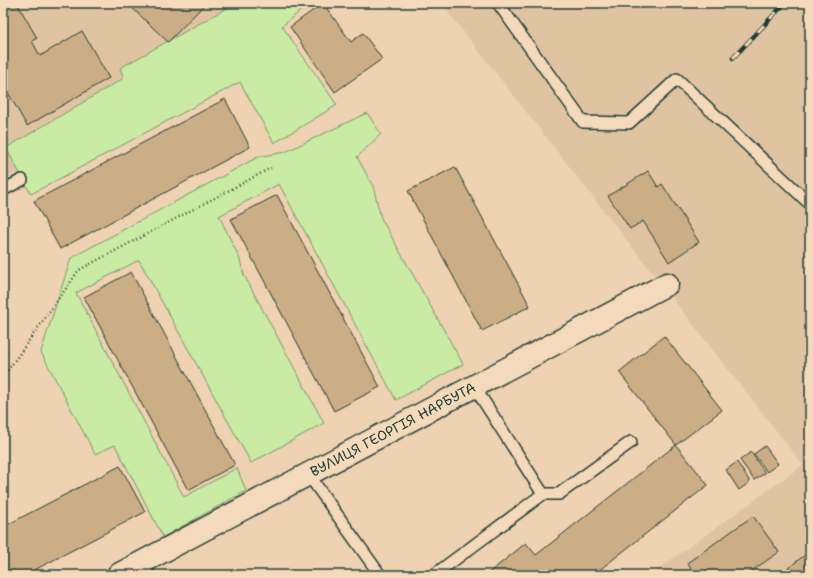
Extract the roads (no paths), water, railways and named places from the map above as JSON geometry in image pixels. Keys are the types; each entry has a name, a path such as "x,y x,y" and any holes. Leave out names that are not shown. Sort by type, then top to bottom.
{"street":[{"name":"ВУЛИЦЯ ГЕОРГІЯ НАРБУТА","path":"118,575 144,569 308,474 667,284"}],"lane":[{"path":"498,3 583,122 628,123 677,79 810,204"},
{"path":"3,190 22,180"},
{"path":"474,386 543,494"},
{"path":"434,575 543,494 559,494 631,442"},
{"path":"308,474 380,575"}],"railway":[{"path":"733,58 785,3"}]}
